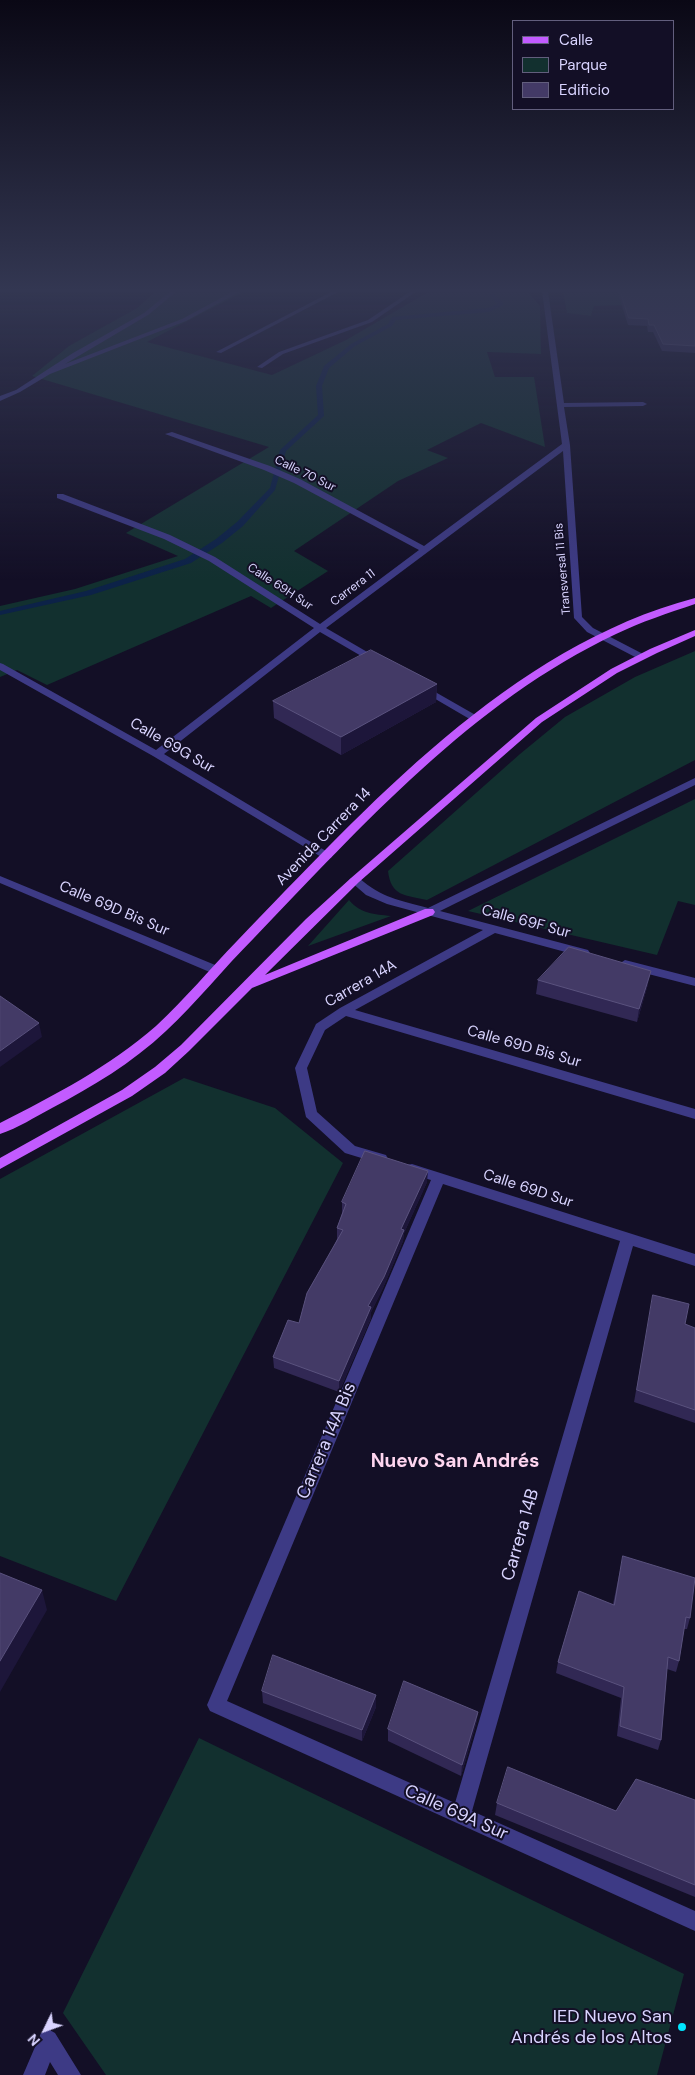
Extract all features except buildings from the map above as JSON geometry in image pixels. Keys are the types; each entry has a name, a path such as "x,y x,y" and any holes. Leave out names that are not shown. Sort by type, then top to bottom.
{"main road":[{"name":"Avenida Carrera 14","path":"0,1129 86,1083 120,1062 148,1040 177,1013 216,970 383,798 435,752 509,693 544,670 603,637 635,622 695,601"},
{"path":"0,1164 110,1103 160,1070 355,880 539,720 593,683 640,656 695,633"},
{"path":"248,986 429,912"}],"street":[{"path":"0,399 24,388"},
{"name":"Transversal 11 Bis","path":"559,388 566,446 578,618 590,630 640,656"},
{"path":"561,405 643,404"},
{"name":"Calle 70 Sur","path":"169,434 288,477 425,550"},
{"name":"Carrera 11","path":"157,754 320,628 566,446"},
{"name":"Calle 69H Sur","path":"60,496 167,537 212,559 320,628 385,666"},
{"name":"Calle 69G Sur","path":"0,666 157,754 327,856"},
{"path":"418,685 476,719"},
{"path":"429,912 695,781"},
{"name":"Calle 69D Bis Sur","path":"0,879 216,970"},
{"name":"Calle 69F Sur","path":"355,880 376,896 429,912 695,982"},
{"name":"Carrera 14A","path":"350,1150 311,1114 300,1068 320,1027 344,1011 494,930"},
{"name":"Calle 69D Bis Sur","path":"344,1011 695,1114"},
{"name":"Calle 69D Sur","path":"350,1150 695,1260"},
{"name":"Carrera 14A Bis","path":"216,1705 439,1178"},
{"name":"Carrera 14B","path":"461,1815 628,1238"},
{"name":"Calle 69A Sur","path":"216,1705 695,1921"},
{"path":"34,2075 48,2040 70,2075"}],"green space":[{"path":"72,388 536,388 545,447 481,423 427,450 448,458 398,481 294,551 328,571 271,608 251,596 47,685 17,670 0,677 0,606 75,589 178,556 126,533 269,447"},
{"path":"695,651 695,760 427,900 401,893 392,886 388,871 520,754 565,717 635,677"},
{"path":"695,799 695,905 678,901 657,955 468,911"},
{"path":"349,900 363,911 391,916 308,946"},
{"path":"184,1078 275,1108 343,1163 116,1601 0,1556 0,1179"},
{"path":"199,1738 684,1974 657,2075 106,2075 63,2013"}],"waterway":[{"path":"0,613 88,593 188,561 219,541 240,524 273,489 283,450 321,416 319,388"}],"place":[{"name":"IED Nuevo San Andrés de los Altos","path":"682,2027"}],"district":[{"name":"Nuevo San Andrés","path":"455,1462"}]}
